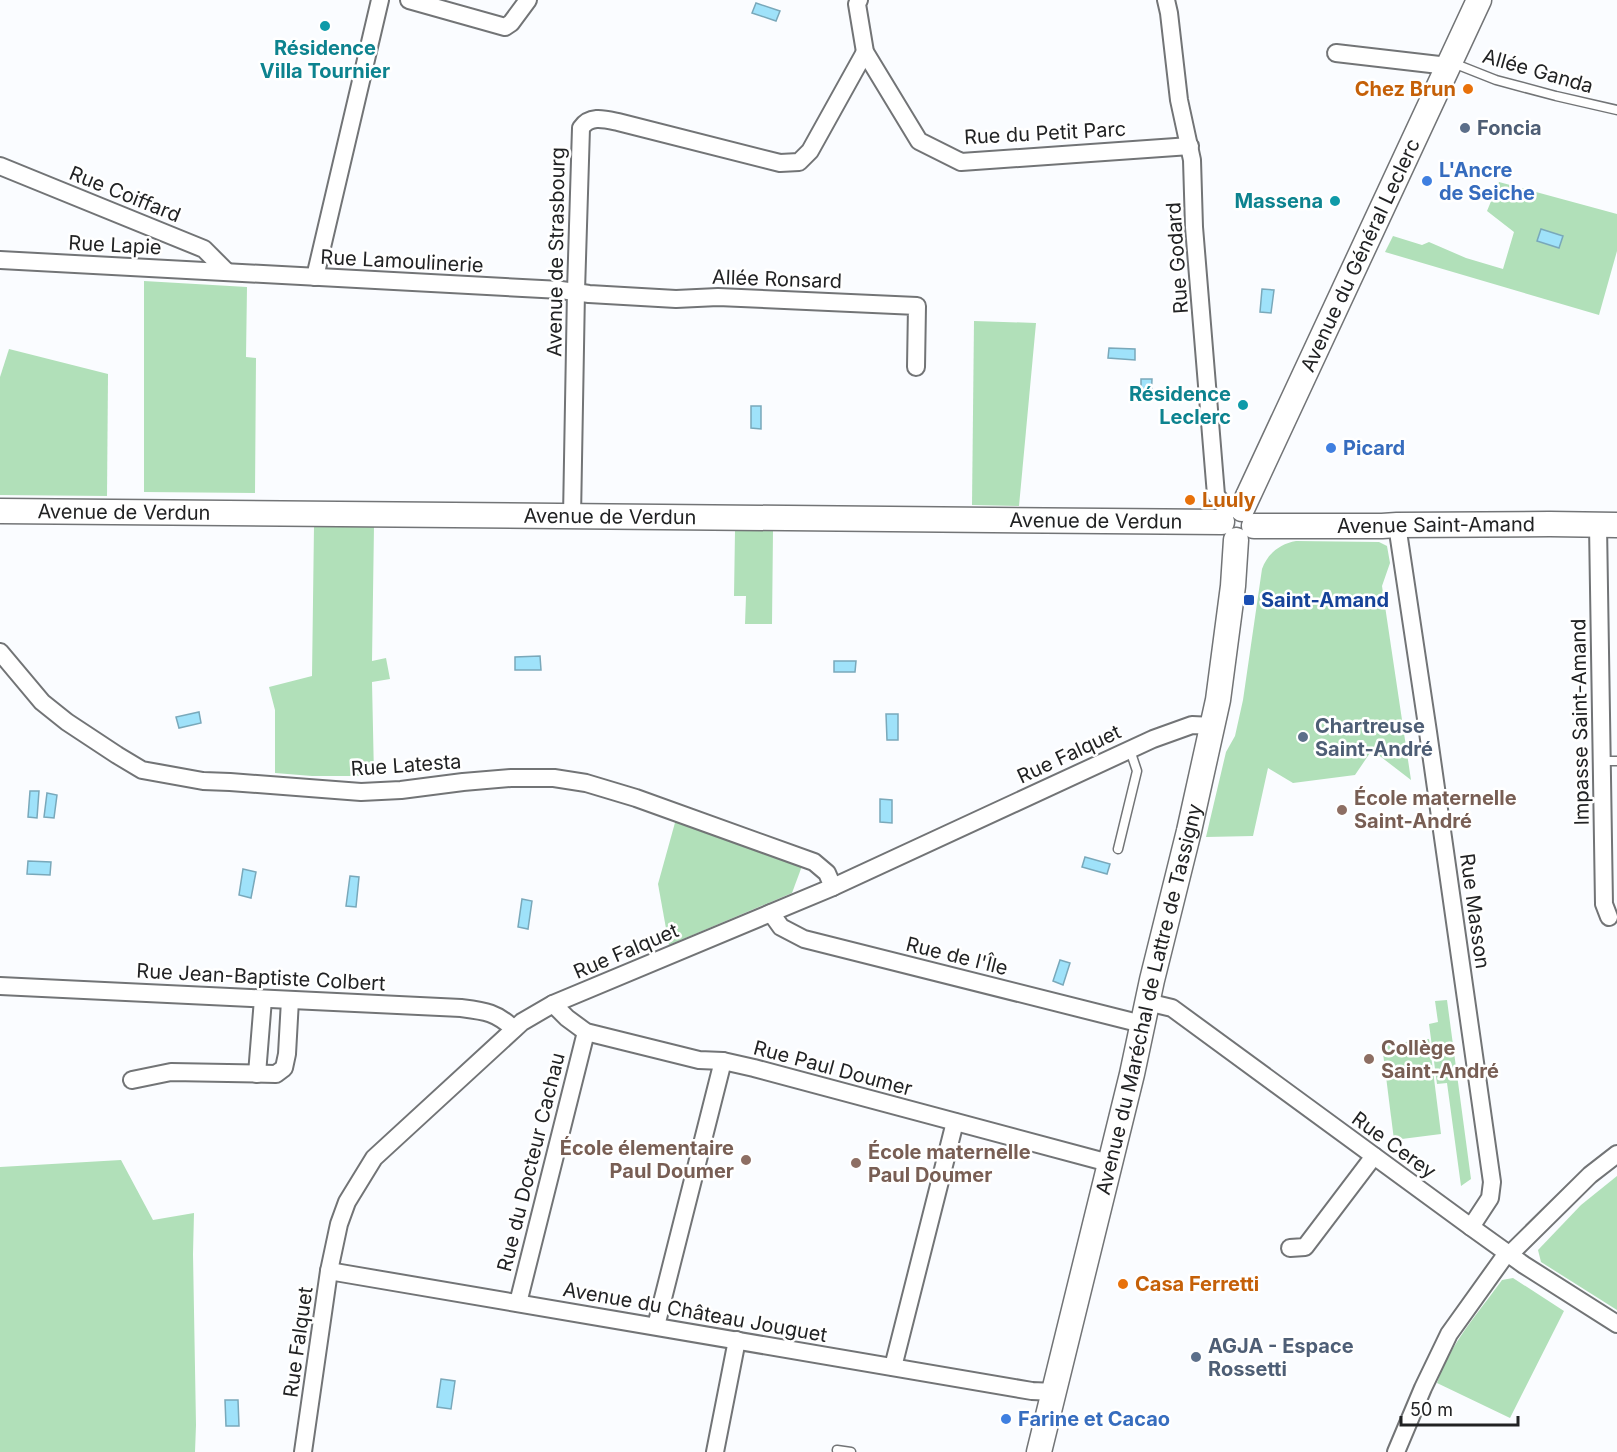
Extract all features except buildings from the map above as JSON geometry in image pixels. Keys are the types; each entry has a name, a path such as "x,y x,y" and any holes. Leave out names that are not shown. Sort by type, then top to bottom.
{"street":[{"path":"315,277 380,0"},
{"path":"409,0 505,27 511,23 528,0"},
{"name":"Rue du Petit Parc","path":"859,0 857,4 865,52 919,141 961,162 1190,146"},
{"name":"Rue Godard","path":"1166,0 1179,100 1192,160 1194,227 1216,495 1236,522"},
{"name":"Avenue du Général Leclerc","path":"1236,522 1479,0"},
{"name":"Avenue de Strasbourg","path":"572,517 581,128 591,119 618,122 780,163 799,162 810,151 865,52"},
{"path":"1336,53 1449,64"},
{"name":"Rue Coiffard","path":"0,166 204,249 227,272"},
{"name":"Rue Lapie","path":"0,260 227,272"},
{"name":"Rue Lamoulinerie","path":"227,272 576,291"},
{"name":"Allée Ronsard","path":"576,291 589,294 676,299 718,297 917,306 915,367"},
{"name":"Avenue de Verdun","path":"0,512 1236,522"},
{"name":"Avenue Saint-Amand","path":"1236,522 1382,526 1607,525"},
{"name":"Avenue du Maréchal de Lattre de Tassigny","path":"1039,1452 1132,1074 1213,726 1225,655 1233,586 1236,522"},
{"name":"Rue Masson","path":"1397,525 1492,1182 1490,1198 1471,1227"},
{"name":"Impasse Saint-Amand","path":"1607,525 1609,761 1604,904 1609,917"},
{"name":"Rue Latesta","path":"0,652 42,702 67,722 142,770 203,781 361,792 511,778 554,778 586,783 636,798 814,862 827,873 833,887"},
{"name":"Rue Falquet","path":"303,1452 329,1271 339,1224 347,1202 374,1158 522,1022 553,1004 833,887 1153,738 1192,725 1213,726"},
{"name":"Rue de l'Île","path":"771,914 781,927 804,939 1145,1013"},
{"name":"Rue Jean-Baptiste Colbert","path":"0,986 461,1008 491,1013 504,1019 514,1029"},
{"path":"257,1074 263,999"},
{"path":"132,1080 171,1072 276,1074 284,1068 290,1000"},
{"name":"Rue Paul Doumer","path":"553,1004 586,1032 699,1060 723,1061 1109,1162"},
{"name":"Rue Cerey","path":"1145,1013 1172,1008 1507,1253 1617,1324"},
{"name":"Rue du Docteur Cachau","path":"518,1303 586,1032"},
{"path":"656,1326 723,1061"},
{"path":"893,1367 955,1122"},
{"path":"1396,1452 1449,1334 1507,1253 1512,1252 1590,1175 1617,1154"},
{"path":"1290,1248 1305,1247 1374,1156"},
{"name":"Avenue du Château Jouguet","path":"329,1271 1032,1391 1054,1392"},
{"path":"715,1452 737,1340"}],"lane":[{"name":"Allée Ganda","path":"1449,64 1496,80 1617,110"},
{"path":"1118,849 1137,771 1130,750"},
{"path":"837,1450 851,1452"}],"green space":[{"path":"1499,182 1617,214 1617,251 1599,315 1385,252 1393,236 1422,245 1429,242 1466,258 1503,269 1514,232 1487,211"},
{"path":"144,281 247,287 246,357 256,358 255,493 144,492"},
{"path":"974,321 1036,323 1019,506 972,505"},
{"path":"9,349 108,374 107,496 0,495 0,377"},
{"path":"314,526 374,526 372,661 386,658 390,679 372,682 374,776 312,776 275,773 275,710 269,687 312,676"},
{"path":"735,531 773,531 772,624 745,624 746,596 734,596"},
{"path":"1296,541 1379,542 1387,546 1390,563 1382,586 1411,780 1372,750 1355,775 1293,783 1268,768 1253,836 1206,837 1226,752 1235,736 1243,700 1262,569 1275,550"},
{"path":"676,819 802,866 792,893 669,945 658,884"},
{"path":"1447,1000 1471,1179 1461,1186 1447,1083 1437,1084 1429,1024 1438,1022 1435,1001"},
{"path":"1429,1039 1441,1134 1394,1140 1382,1045"},
{"path":"121,1160 153,1220 194,1213 195,1452 0,1452 0,1167"},
{"path":"1617,1176 1617,1310 1541,1262 1538,1250 1581,1205"},
{"path":"1513,1278 1564,1311 1510,1418 1437,1383 1449,1355 1474,1317 1502,1280"}],"water":[{"path":"756,3 780,11 776,21 752,13"},
{"path":"1541,229 1563,236 1559,248 1537,241"},
{"path":"1262,289 1274,290 1271,313 1260,312"},
{"path":"1109,348 1135,349 1135,360 1108,358"},
{"path":"1141,379 1152,379 1151,401 1141,401"},
{"path":"751,406 761,406 761,429 751,428"},
{"path":"540,656 541,670 515,670 515,657"},
{"path":"834,661 856,661 855,672 834,672"},
{"path":"199,712 201,723 179,728 176,717"},
{"path":"886,714 898,714 898,740 887,740"},
{"path":"30,791 39,791 37,818 28,817"},
{"path":"47,793 57,795 54,818 44,817"},
{"path":"880,799 892,800 892,823 880,822"},
{"path":"1085,857 1110,864 1107,874 1082,867"},
{"path":"28,861 51,862 50,875 27,874"},
{"path":"243,869 256,872 251,898 239,895"},
{"path":"350,876 359,877 356,907 346,906"},
{"path":"522,899 532,901 528,929 518,927"},
{"path":"1060,960 1070,963 1063,985 1053,981"},
{"path":"441,1379 455,1381 451,1409 437,1407"},
{"path":"225,1400 238,1400 239,1426 226,1426"}],"place":[{"name":"Résidence Villa Tournier","path":"325,26"},
{"name":"Chez Brun","path":"1468,89"},
{"name":"Foncia","path":"1465,128"},
{"name":"L'Ancre de Seiche","path":"1427,181"},
{"name":"Massena","path":"1335,201"},
{"name":"Résidence Leclerc","path":"1243,405"},
{"name":"Picard","path":"1331,448"},
{"name":"Luuly","path":"1190,500"},
{"name":"Saint-Amand","path":"1249,600"},
{"name":"Chartreuse Saint-André","path":"1303,737"},
{"name":"École maternelle Saint-André","path":"1342,810"},
{"name":"Collège Saint-André","path":"1369,1059"},
{"name":"École élementaire Paul Doumer","path":"746,1160"},
{"name":"École maternelle Paul Doumer","path":"856,1163"},
{"name":"Casa Ferretti","path":"1123,1284"},
{"name":"AGJA - Espace Rossetti","path":"1196,1357"},
{"name":"Farine et Cacao","path":"1006,1419"}]}
